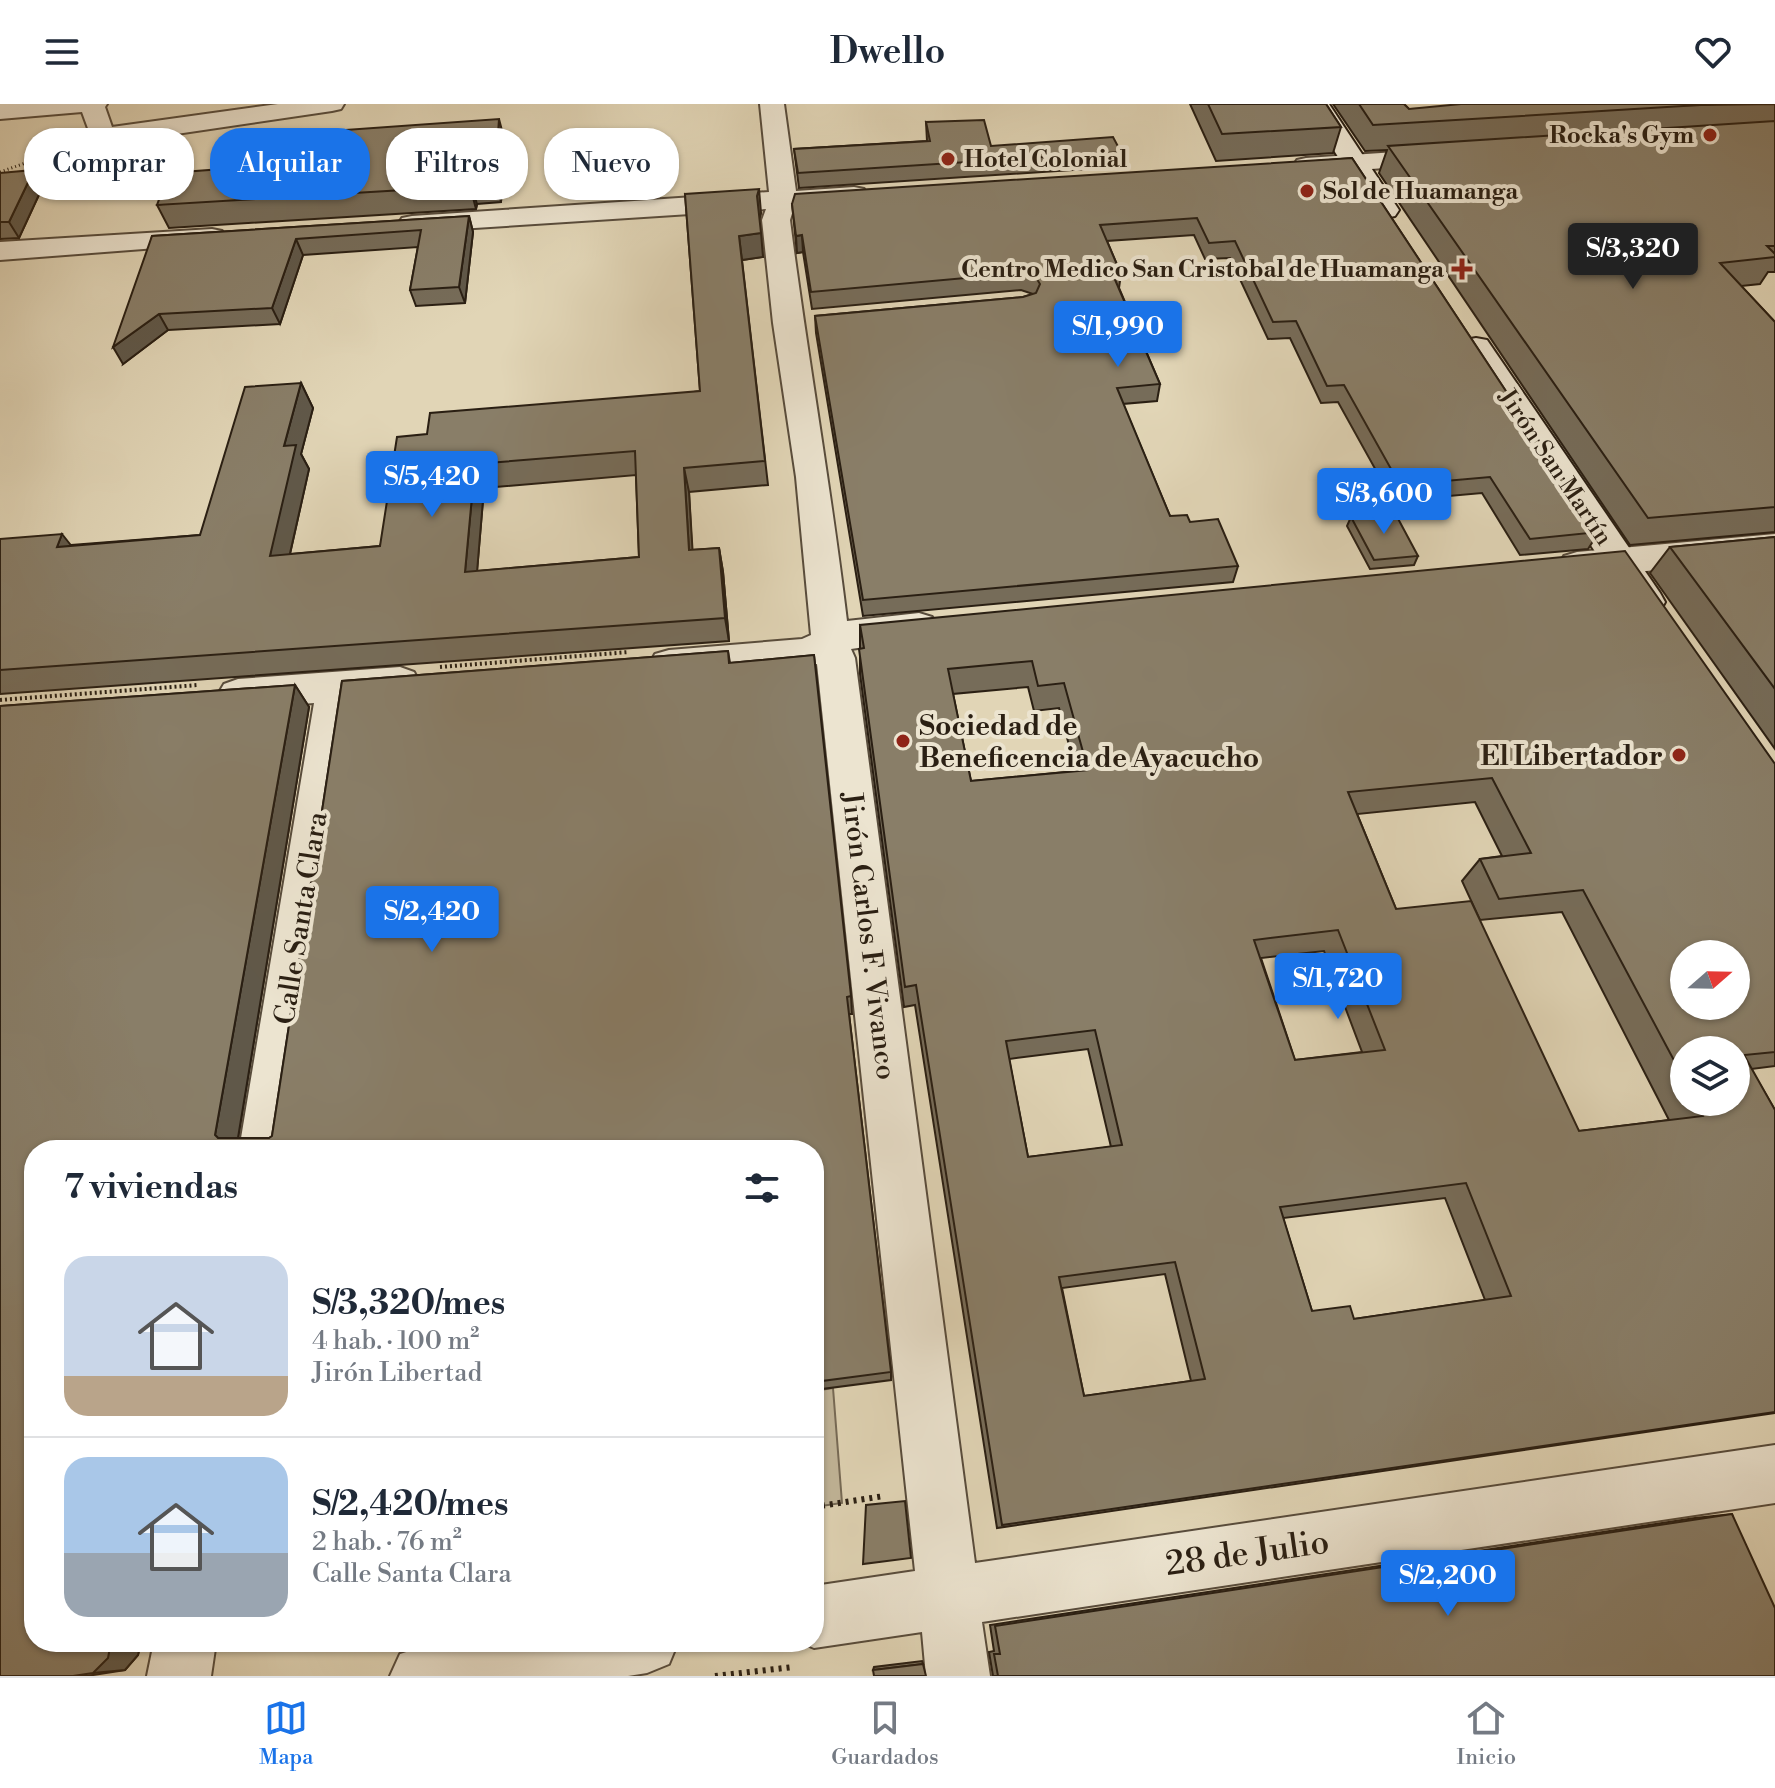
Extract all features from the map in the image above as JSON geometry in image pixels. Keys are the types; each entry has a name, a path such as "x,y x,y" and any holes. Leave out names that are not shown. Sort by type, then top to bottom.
{"street":[{"path":"0,111 94,104 100,128"},
{"path":"146,128 266,115 332,104"},
{"name":"Jirón Carlos F. Vivanco","path":"772,104 783,199 776,220 804,321 813,477 831,645 836,658 880,1010 958,1676"},
{"path":"1317,104 1400,232"},
{"path":"1275,168 1461,155"},
{"path":"391,225 878,193"},
{"path":"0,251 235,235"},
{"name":"Jirón San Martín","path":"1461,324 1668,633"},
{"path":"1540,569 1775,546"},
{"path":"636,666 807,653 831,645 849,634 959,623"},
{"path":"198,697 431,680"},
{"name":"Calle Santa Clara","path":"266,1140 336,686"},
{"name":"28 de Julio","path":"824,1615 1775,1474"},
{"path":"179,1676 183,1652"},
{"path":"422,1676 581,1652"}],"path":[{"path":"0,172 24,161"},
{"path":"824,1505 936,1487"}],"shaded area":[{"path":"833,1388 842,1503 824,1506 824,1389"}],"building":[{"path":"1208,104 1326,104 1341,127 1222,134"},
{"path":"1359,104 1404,104 1409,109 1461,104 1716,104 1373,125"},
{"path":"499,119 498,128 386,128 386,191 370,192 370,128"},
{"path":"984,120 991,146 1113,137 1121,152 798,173 794,149 930,141 926,122"},
{"path":"1775,121 1775,246 1767,246 1775,257 1720,263 1775,322 1775,507 1648,518 1388,146"},
{"path":"1352,158 1599,532 1530,539 1490,477 1400,485 1344,385 1327,386 1296,321 1273,322 1235,241 1209,243 1197,218 1100,225 1121,274 1113,275 1160,384 1117,388 1170,516 1187,515 1190,522 1218,519 1238,566 863,600 815,316 1023,297 1036,293 1040,284 1035,276 1022,273 811,292 802,235 796,236 792,204 795,194"},
{"path":"210,170 210,200 239,200 157,205 159,200 194,200 194,171"},
{"path":"24,171 24,191 9,222 0,222 0,173"},
{"path":"759,189 761,233 739,236 765,461 684,468 689,550 719,548 725,618 0,670 0,539 62,534 57,547 200,535 245,387 301,383 284,446 296,445 270,556 380,546 397,437 427,434 430,413 700,391 685,194","holes":["635,451 639,557 465,572 475,464"]},
{"path":"469,216 459,287 410,290 421,230 296,239 272,308 159,314 113,347 152,236"},
{"path":"1395,513 1418,556 1374,560 1351,517"},
{"path":"1775,537 1775,689 1670,547"},
{"path":"1625,551 1775,764 1775,1052 1750,1054 1750,1036 1670,1036 1670,1053 1583,890 1499,899 1480,859 1531,853 1492,778 1348,792 1396,909 1471,901 1579,1131 1703,1116 1750,1116 1750,1066 1775,1110 1775,1412 1002,1525 916,985 905,987 859,649 864,648 860,625","holes":["1032,661 1038,686 1064,683 1088,770 971,781 948,669","1338,930 1385,1050 1295,1060 1254,940","1095,1030 1122,1145 1028,1157 1006,1041","1466,1183 1511,1296 1354,1319 1350,1306 1312,1311 1280,1207","1175,1262 1205,1379 1084,1396 1059,1277"]},
{"path":"728,651 729,663 814,655 851,996 847,997 891,1372 824,1381 824,1140 24,1140 24,1652 109,1652 108,1658 93,1673 0,1676 0,706 295,685 215,1135 218,1138 269,1138 272,1136 342,681"},
{"path":"905,1501 911,1558 863,1564 866,1505"},
{"path":"1732,1514 1775,1608 1775,1676 998,1676 994,1654 1000,1654 995,1626"},
{"path":"923,1664 926,1676 874,1676 873,1670"}],"place":[{"name":"Rocka's Gym","path":"1710,135"},
{"name":"Hotel Colonial","path":"948,159"},
{"name":"Sol de Huamanga","path":"1307,191"},
{"name":"Centro Medico San Cristobal de Huamanga","path":"1462,269"},
{"name":"Sociedad de Beneficencia de Ayacucho","path":"903,741"},
{"name":"El Libertador","path":"1679,755"}]}
